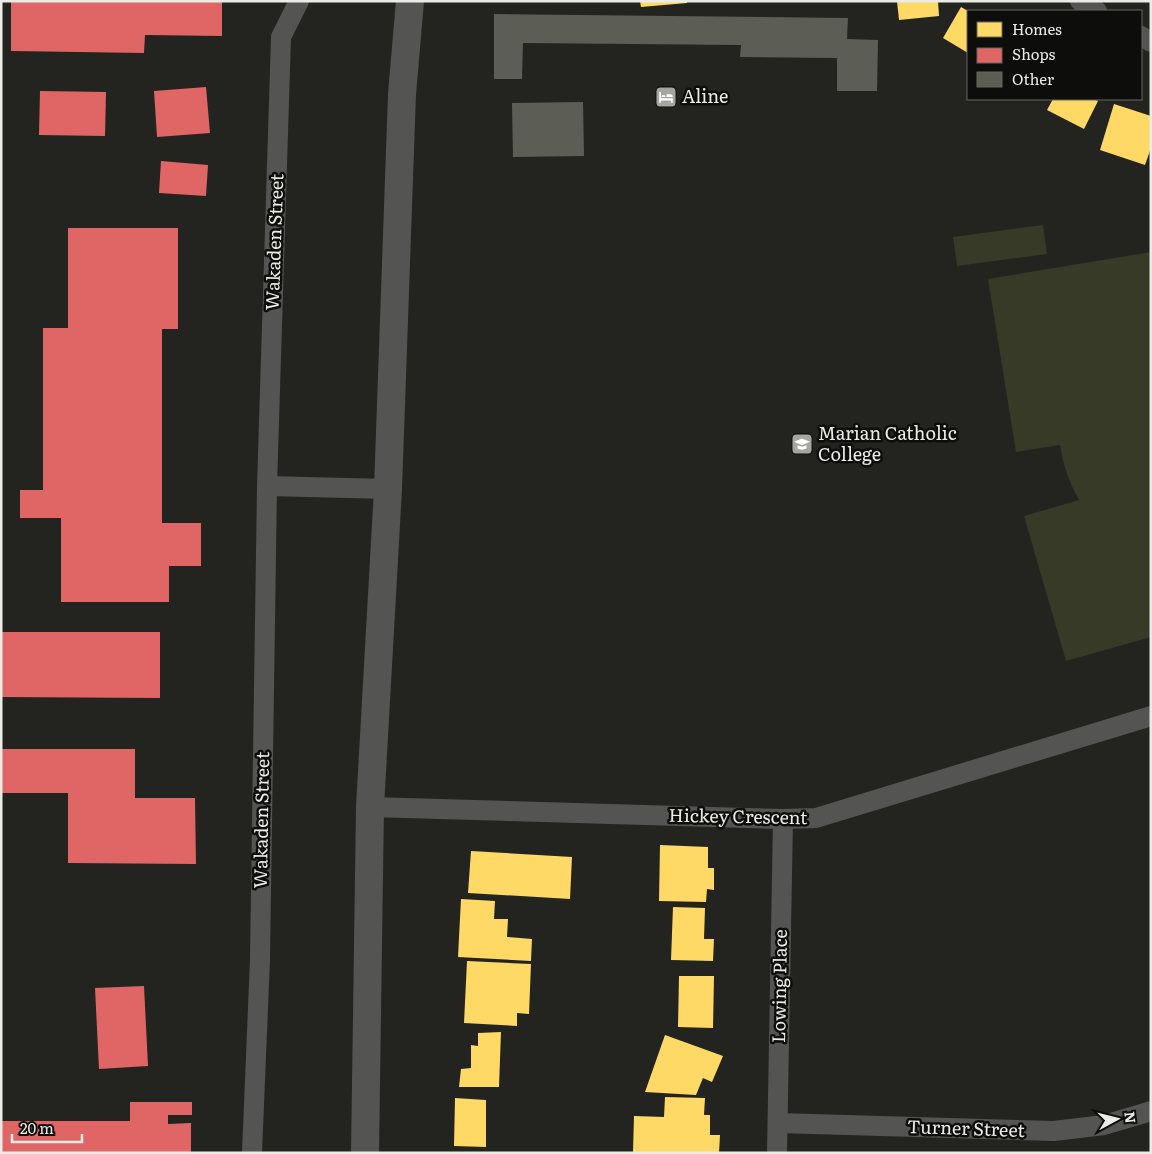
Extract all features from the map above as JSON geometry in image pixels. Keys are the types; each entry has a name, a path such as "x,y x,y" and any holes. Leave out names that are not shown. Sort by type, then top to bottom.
{"main road":[{"path":"365,1153 370,807 388,489 402,94 397,5"}],"street":[{"name":"Wakaden Street","path":"252,1153 260,959 267,486 281,37 299,1"},
{"path":"1080,1 1095,10"},
{"path":"267,486 388,489"},
{"name":"Hickey Crescent","path":"370,807 783,819 816,818 1151,716"},
{"name":"Lowing Place","path":"777,1153 783,819"},
{"name":"Turner Street","path":"778,1123 1054,1131 1104,1125 1151,1111"}],"green space":[{"path":"1043,225 1047,254 957,266 953,237"},
{"path":"1151,252 1151,637 1066,661 1024,516 1079,500 1067,473 1060,445 1016,452 988,279"}],"building: Homes":[{"path":"640,1 687,1 687,3 641,7"},
{"path":"897,1 938,1 939,16 899,20"},
{"path":"961,7 967,10 967,52 943,38"},
{"path":"1052,100 1098,101 1084,129 1047,110"},
{"path":"1114,104 1151,116 1151,148 1145,165 1100,150"},
{"path":"660,845 708,847 708,868 714,868 714,890 707,889 706,902 659,901"},
{"path":"471,851 572,857 570,899 468,893"},
{"path":"461,899 495,901 494,919 508,919 507,937 532,939 531,961 458,957"},
{"path":"673,907 705,908 704,939 714,939 713,961 671,960"},
{"path":"467,961 531,964 529,1014 517,1013 517,1026 464,1023"},
{"path":"679,976 714,976 713,1028 678,1027"},
{"path":"501,1032 499,1087 459,1087 461,1069 471,1068 471,1045 478,1046 478,1033"},
{"path":"665,1035 723,1056 712,1082 703,1078 696,1095 645,1092"},
{"path":"665,1097 705,1098 704,1115 710,1115 710,1135 720,1135 719,1153 633,1152 634,1116 664,1117"},
{"path":"455,1098 486,1100 486,1147 454,1146"}],"building: Shops":[{"path":"11,1 222,1 222,36 145,35 144,53 11,51"},
{"path":"206,87 210,133 157,137 154,91"},
{"path":"40,91 106,92 105,136 39,135"},
{"path":"161,161 208,165 206,196 159,193"},
{"path":"68,228 178,228 178,329 162,329 162,523 201,523 201,566 169,566 169,602 61,602 61,518 20,518 20,490 43,490 43,328 68,328"},
{"path":"1,632 160,632 160,698 1,697"},
{"path":"1,749 135,749 135,798 195,798 196,864 68,863 68,793 1,793"},
{"path":"144,986 148,1066 99,1069 95,988"},
{"path":"130,1102 192,1102 192,1115 168,1115 168,1124 191,1123 191,1153 1,1153 1,1121 130,1121"}],"building: Other":[{"path":"494,14 848,18 847,39 878,40 877,91 837,91 837,58 740,57 741,45 523,43 522,79 494,79"},
{"path":"583,102 584,156 513,157 512,103"}],"place":[{"name":"Aline","path":"666,97"},
{"name":"Marian Catholic College","path":"802,444"}]}
